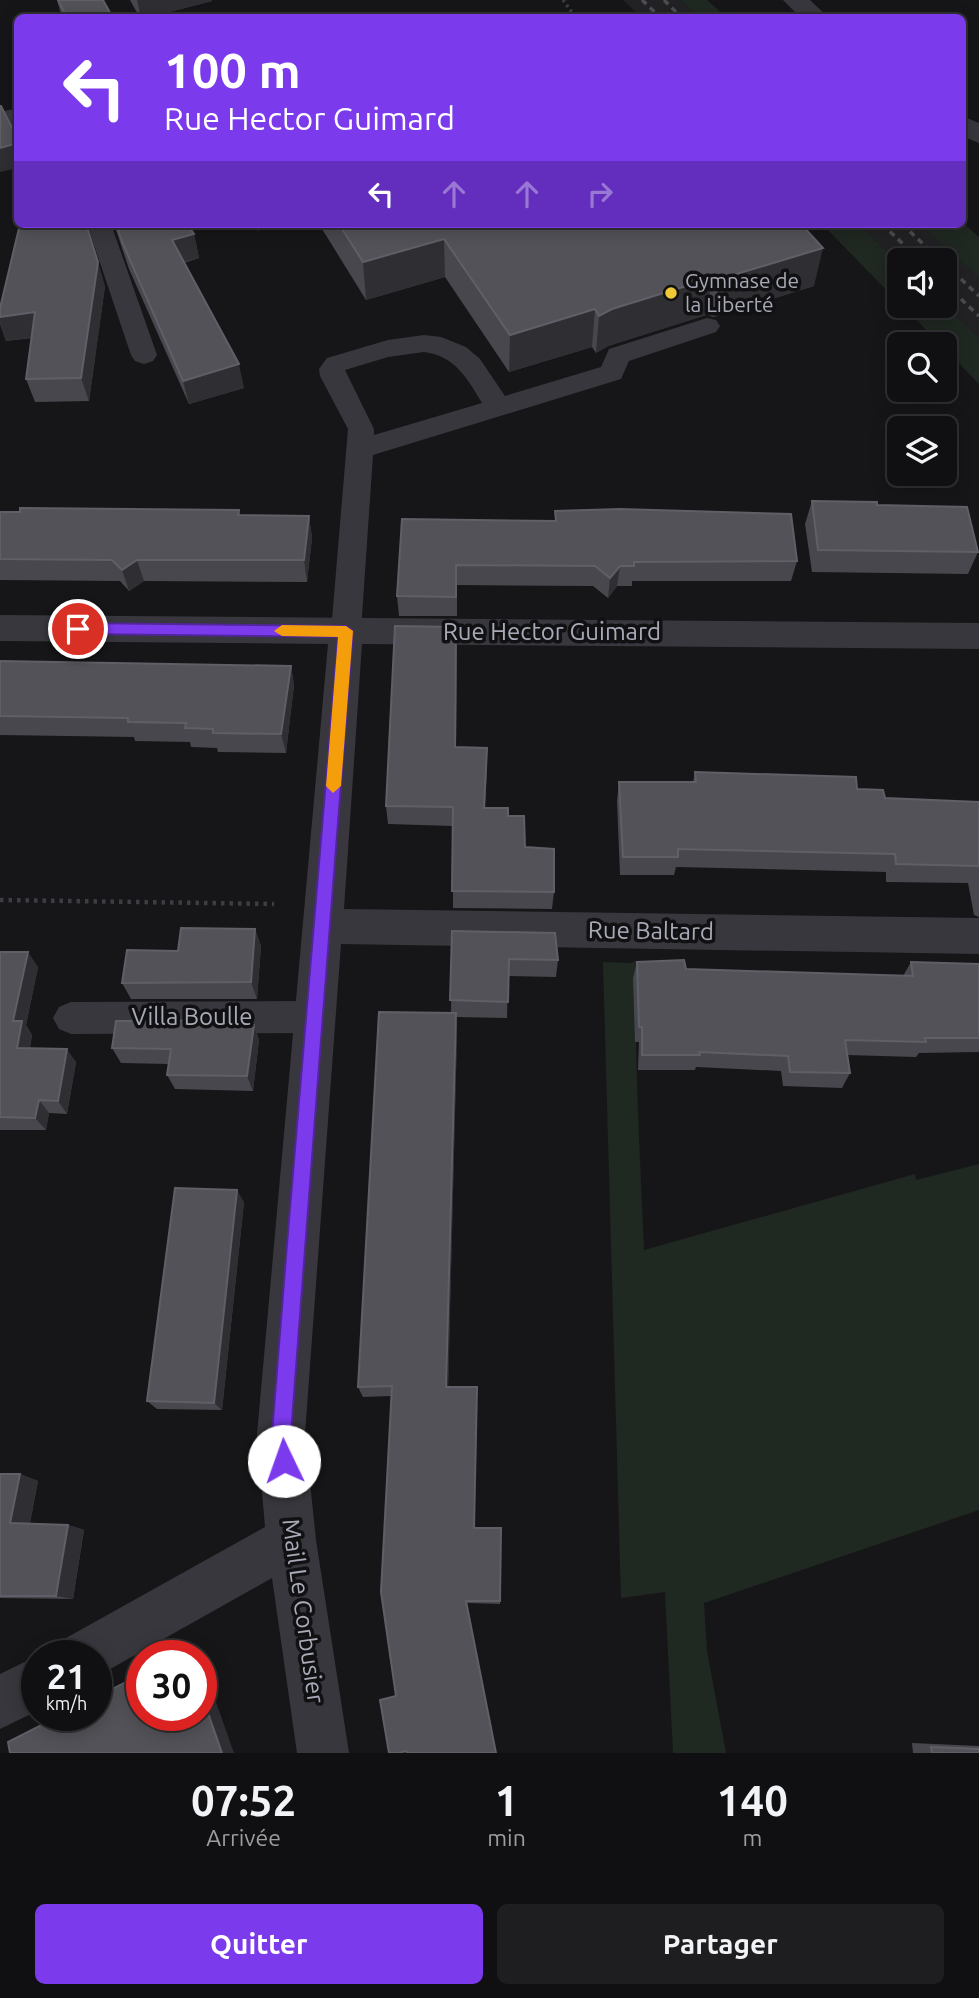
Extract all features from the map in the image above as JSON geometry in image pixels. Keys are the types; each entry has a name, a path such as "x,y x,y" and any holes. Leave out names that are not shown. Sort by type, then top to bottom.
{"street":[{"path":"795,0 812,14"},
{"name":"Rue Hector Guimard","path":"0,628 979,636"},
{"name":"Mail Le Corbusier","path":"323,1753 291,1540 281,1434 346,631"},
{"name":"Rue Baltard","path":"323,915 979,936"},
{"path":"112,1641 291,1540"},
{"path":"0,1703 21,1691"}],"lane":[{"path":"100,228 144,355"},
{"path":"361,449 612,373 618,355 707,326"},
{"path":"346,631 361,429 333,376 332,369 336,363 407,343 431,344 454,352 470,364 498,407"},
{"name":"Villa Boulle","path":"71,1018 313,1017"}],"path":[{"path":"0,900 323,915"}],"shaded area":[{"path":"623,0 681,0 696,14 638,14"},
{"path":"681,0 707,0 723,14 696,14"},
{"path":"966,226 979,237 979,278 957,258 957,248 946,248 923,228 966,228"},
{"path":"826,228 862,228 887,252 887,291"},
{"path":"862,228 923,228 946,248 887,248 887,252"},
{"path":"957,258 979,278 979,338 957,317"},
{"path":"957,317 979,338 979,384 957,361 957,332 928,332 915,318"},
{"path":"636,960 644,1250 915,1174 916,1180 979,1164 979,1510 704,1603 707,1651 726,1753 673,1753 665,1592 621,1598 603,962 632,963"}],"building":[{"path":"58,0 103,0 111,14 65,14"},
{"path":"1,106 14,132 14,144 0,148"},
{"path":"19,228 87,228 98,262 81,378 26,379 35,312 0,317"},
{"path":"117,228 190,228 194,234 172,240 239,364 183,381"},
{"path":"342,228 805,228 823,248 720,279 712,278 612,309 599,316 595,309 510,335 444,239 363,262"},
{"path":"812,501 967,507 978,552 818,550"},
{"path":"20,508 239,510 238,515 309,516 304,560 137,560 122,570 112,560 0,559 0,512 20,512"},
{"path":"620,509 791,514 797,561 634,562 634,566 620,566 610,578 595,566 456,565 456,597 397,596 402,519 556,521 555,511"},
{"path":"395,626 456,627 455,747 487,748 484,808 508,808 508,816 524,816 525,847 554,849 554,892 452,891 453,807 386,806"},
{"path":"0,661 291,666 281,734 213,733 213,729 185,728 186,723 128,722 128,718 0,716"},
{"path":"695,772 856,777 857,789 883,790 885,798 979,802 979,866 896,864 895,854 678,849 678,857 623,857 619,782 696,782"},
{"path":"181,928 255,929 251,982 122,983 127,950 178,951"},
{"path":"452,931 555,933 558,960 509,959 508,1002 450,1000"},
{"path":"0,952 28,952 13,1021 22,1021 17,1048 67,1049 58,1101 39,1100 35,1118 0,1117"},
{"path":"684,960 686,969 913,976 911,962 979,964 979,1038 925,1038 926,1042 845,1040 850,1073 790,1072 788,1056 699,1052 700,1055 642,1055 637,962"},
{"path":"379,1012 456,1013 446,1387 477,1387 474,1528 501,1528 500,1601 466,1601 496,1753 389,1753 380,1700 396,1696 381,1592 392,1386 358,1387"},
{"path":"248,1020 247,1024 254,1025 247,1076 167,1075 171,1049 112,1048 116,1021"},
{"path":"175,1188 237,1190 214,1403 147,1401"},
{"path":"0,1474 20,1474 10,1523 68,1525 56,1596 0,1596"},
{"path":"126,1682 126,1731 214,1731 222,1753 10,1753 8,1742 30,1731 112,1731 112,1689"},
{"path":"931,1747 979,1749 979,1753 932,1753"}],"railway":[{"path":"642,0 657,14"},
{"path":"664,0 678,14"},
{"path":"886,228 907,248"},
{"path":"906,228 927,248"},
{"path":"957,275 979,296"},
{"path":"957,295 979,316"}],"slow traffic":[{"path":"282,631 346,631 333,786"}],"place":[{"name":"Gymnase de la Liberté","path":"671,293"}],"route":[{"path":"78,629 346,631 281,1434 284,1461"}]}
